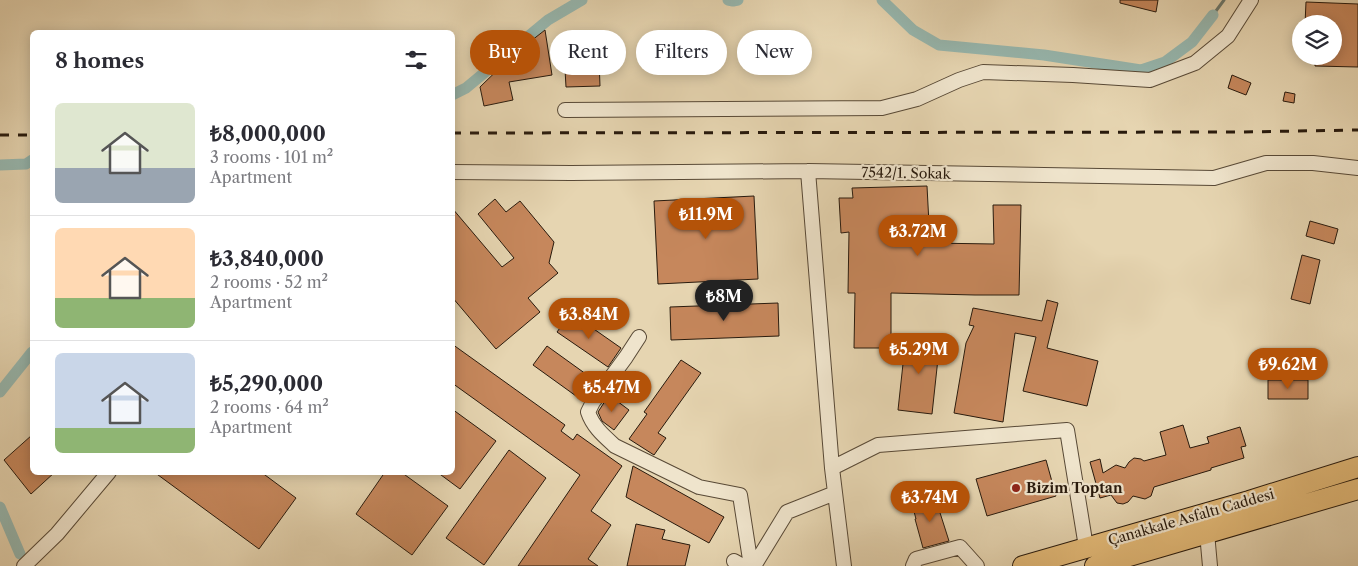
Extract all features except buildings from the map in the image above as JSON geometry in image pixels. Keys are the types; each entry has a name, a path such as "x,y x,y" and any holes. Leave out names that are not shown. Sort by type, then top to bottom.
{"highway":[{"name":"Çanakkale Asfaltı Caddesi","path":"1023,566 1249,501 1358,467"},
{"name":"Çanakkale Asfaltı Caddesi","path":"1095,566 1358,488"}],"street":[{"path":"565,110 882,108 917,99 959,80 983,72 1150,80 1194,64 1228,36 1251,0"},
{"name":"7542/1. Sokak","path":"455,172 808,171 1214,178 1266,164 1313,163 1358,168"},
{"path":"808,171 832,468 844,566"},
{"path":"639,337 593,402 588,412 591,421 615,446 699,487 740,495 752,566"},
{"path":"832,468 878,445 1067,430 1086,548"},
{"path":"24,566 57,534 106,475"},
{"path":"752,566 787,512 835,493"},
{"path":"1207,533 1210,566"},
{"path":"913,566 916,560 960,547 977,566"}],"waterway":[{"path":"455,94 466,88 548,20 582,0"},
{"path":"728,0 738,0"},
{"path":"882,0 913,30 939,45 1044,55 1141,70 1165,62 1192,42 1213,15"},
{"path":"1213,15 1224,0"},
{"path":"0,165 26,164 30,161"},
{"path":"0,392 30,354"},
{"path":"0,507 20,554"}],"railway":[{"path":"455,133 1240,132 1358,130"},
{"path":"0,135 30,135"}],"place":[{"name":"Bizim Toptan","path":"1016,488"}]}
